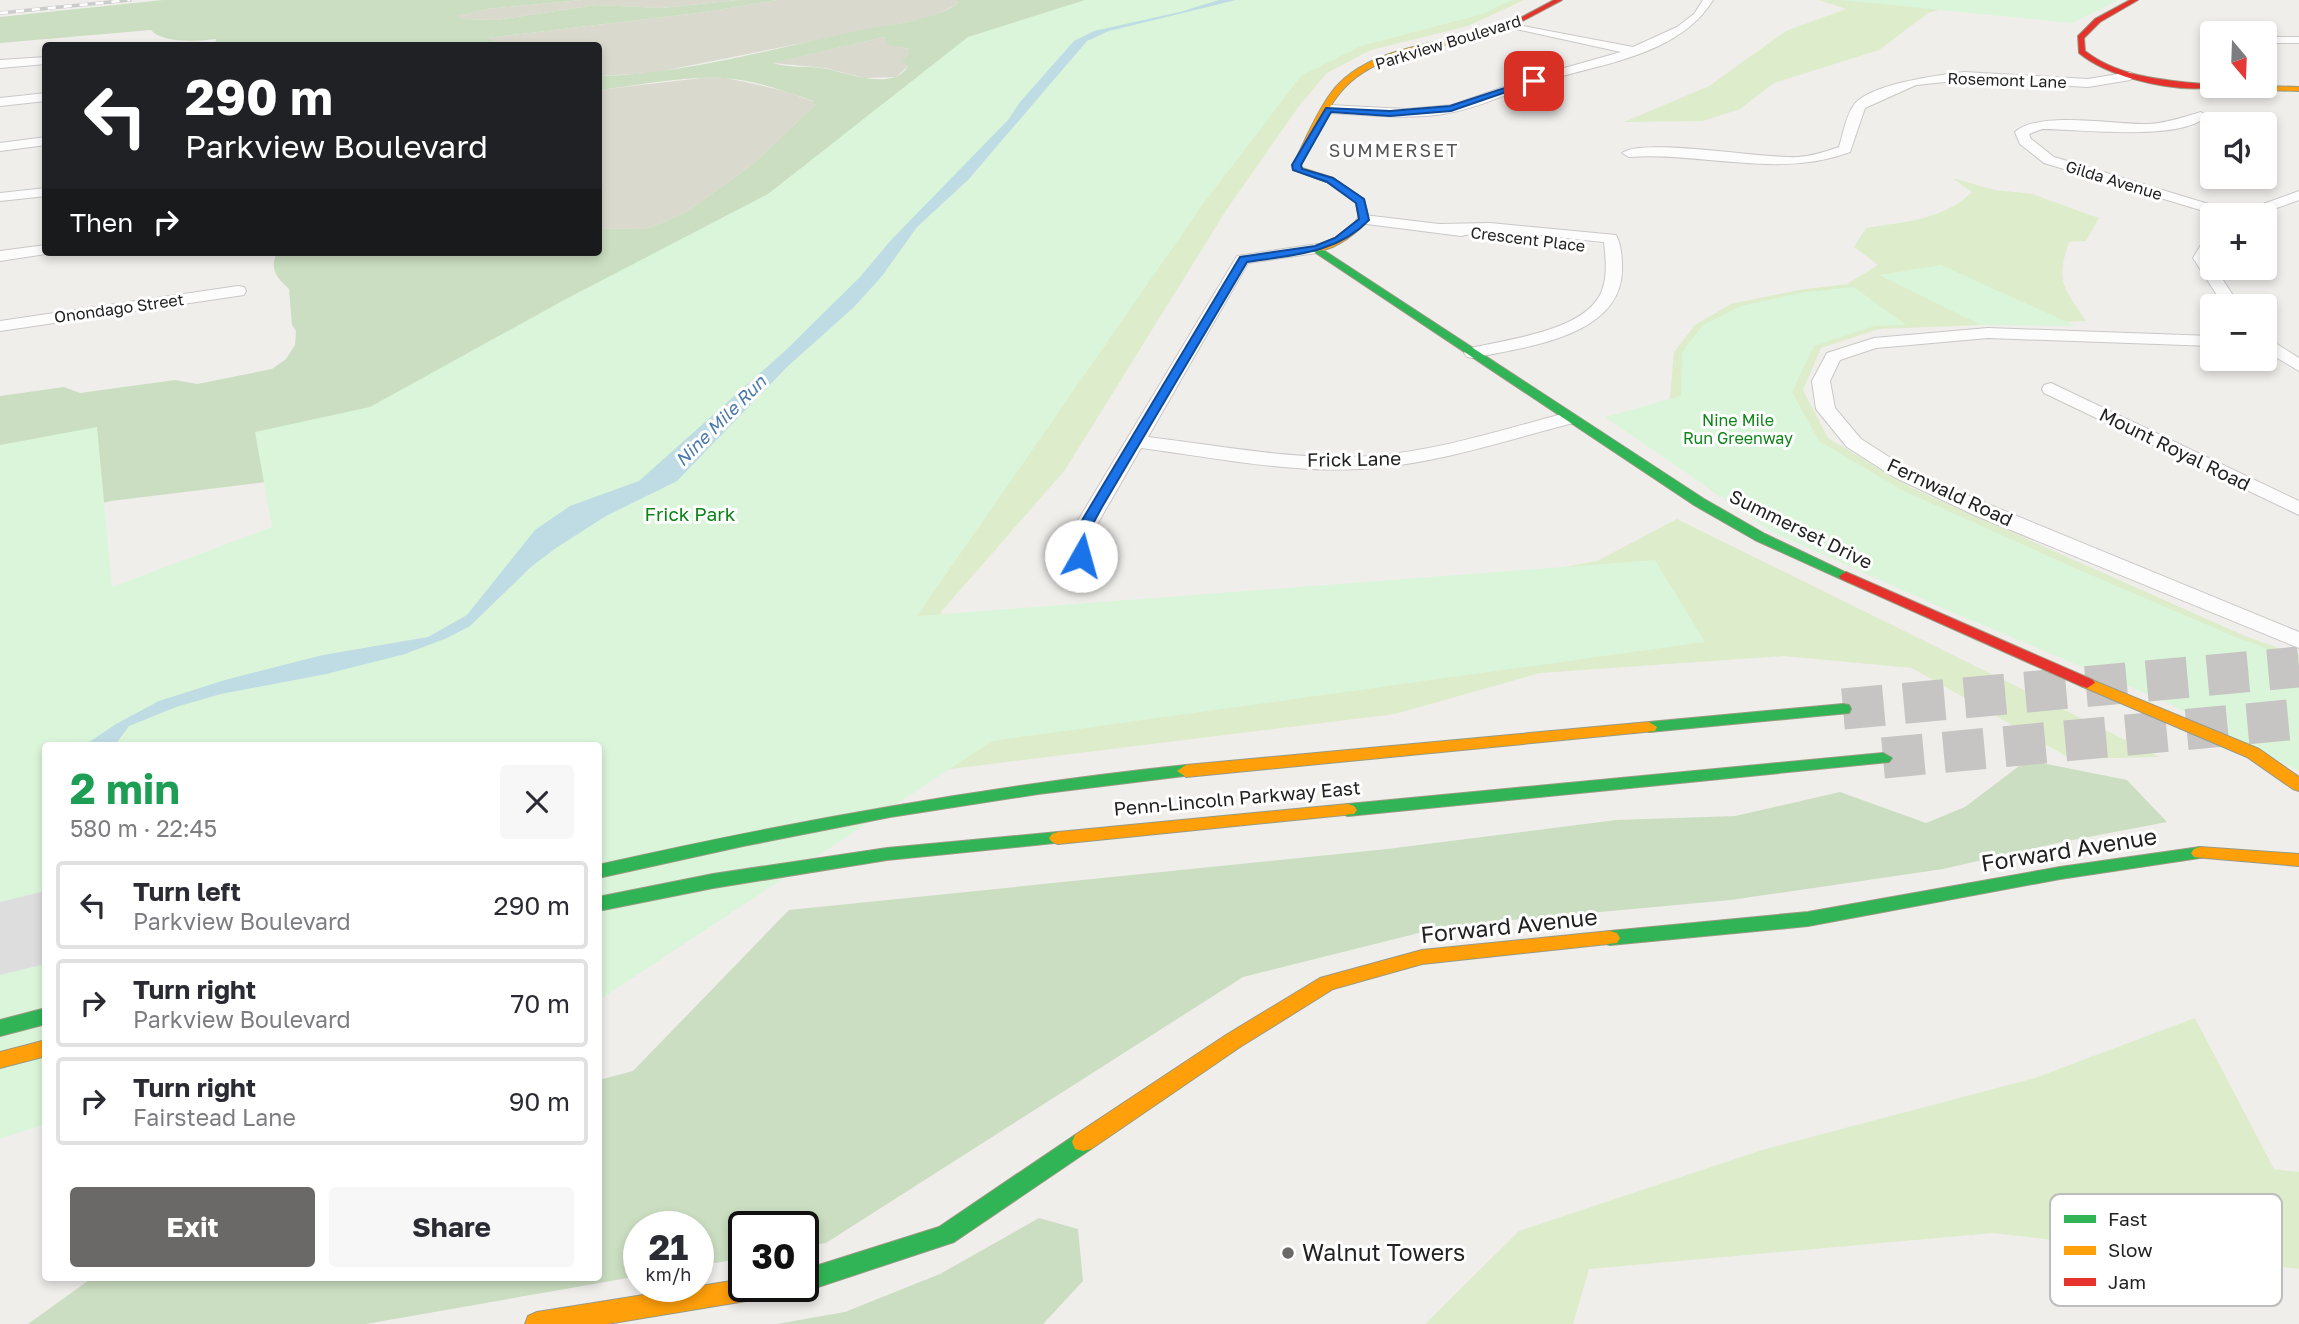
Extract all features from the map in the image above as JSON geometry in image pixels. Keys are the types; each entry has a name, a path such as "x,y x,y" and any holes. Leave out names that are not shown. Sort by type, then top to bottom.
{"main road":[{"name":"Parkview Boulevard","path":"1364,220 1361,201 1330,180 1298,170 1297,165 1337,90 1354,74 1369,65 1413,49 1511,25 1559,0"},
{"path":"2135,0 2084,27 2078,36 2078,44 2084,57 2093,64 2130,76 2178,85 2299,89"},
{"path":"1317,249 1339,240 1364,220"},
{"name":"Summerset Drive","path":"1317,249 1699,502 1760,537 2011,651 2253,754 2299,785"},
{"name":"Penn-Lincoln Parkway East","path":"602,871 846,820 1047,787 1150,774 1843,709"},
{"name":"Penn-Lincoln Parkway East","path":"602,903 713,881 899,853 1883,758"},
{"name":"Forward Avenue","path":"819,1276 946,1235 1233,1041 1326,983 1422,957 1808,919 2060,873 2205,852 2299,860"},
{"path":"0,1028 42,1017"},
{"path":"0,1060 42,1049"},
{"path":"537,1324 728,1293"}],"street":[{"path":"1329,109 1390,113 1451,109 1534,81 1636,52 1688,22 1703,9 1708,0"},
{"path":"1511,25 1636,52"},
{"path":"2277,40 2299,40"},
{"path":"0,64 42,60"},
{"name":"Rosemont Lane","path":"1629,153 1652,149 1766,159 1816,158 1845,149 1858,106 1914,82 1976,76 2088,83 2130,76"},
{"path":"0,102 42,97"},
{"name":"Gilda Avenue","path":"2200,117 2191,123 2168,126 2040,125 2022,132 2025,141 2049,160 2200,205"},
{"path":"0,147 42,142"},
{"path":"0,197 42,192"},
{"path":"2277,203 2299,195"},
{"name":"Crescent Place","path":"1364,220 1444,227 1492,237 1612,244 1613,283 1601,310 1568,328 1472,353"},
{"path":"1087,570 1076,542 1243,259 1317,249"},
{"path":"0,256 42,251"},
{"name":"Onondago Street","path":"0,326 239,291"},
{"name":"Fernwald Road","path":"2200,341 1988,333 1942,335 1874,343 1833,357 1821,381 1826,409 1854,443 1901,473 1982,510 2299,641"},
{"path":"2277,345 2299,347"},
{"path":"2277,351 2299,366"},
{"name":"Mount Royal Road","path":"2051,389 2299,509"},
{"name":"Frick Lane","path":"1134,441 1324,464 1371,462 1421,455 1570,418"}],"shaded area":[{"path":"582,0 738,0 662,8 596,5 496,20 463,19 456,16 487,9"},
{"path":"778,0 957,0 956,5 928,18 652,73 602,76 602,42 496,42 486,38 706,12"},
{"path":"884,37 898,47 909,49 908,66 896,77 865,78 825,68 772,63"},
{"path":"701,78 726,78 788,92 814,102 815,105 754,163 688,211 650,228 602,229 602,90"}],"green space":[{"path":"163,0 582,0 487,9 457,16 463,19 496,20 596,5 662,8 738,0 778,0 706,12 487,38 497,42 216,42 216,39 172,40 151,30 0,43 0,17"},
{"path":"957,0 1218,0 961,78 307,477 111,501 0,529 0,396 64,387 80,393 175,380 197,384 272,369 286,359 295,345 296,331 292,325 289,289 274,268 276,256 602,256 602,229 650,228 688,211 754,163 815,105 813,101 780,90 735,79 693,78 602,90 602,76 665,70 732,59 922,19 956,5","holes":["884,37 889,45 909,49 908,55 902,61 908,66 901,74 891,78 868,78 821,68 773,63"]},
{"name":"Frick Park","path":"1085,0 1512,0 1483,14 1361,46 1301,76 1203,204 917,616 1655,560 1705,642 992,741 602,998 602,742 42,742 42,1125 0,1139 0,445 97,427 112,587 272,527 255,432 370,407 564,300 768,194 968,37"},
{"path":"1340,0 1524,0 1468,26 1371,50 1327,73 1299,106 1227,209 1065,470 941,612 953,657 893,644"},
{"path":"1819,0 1972,0 1928,13 1879,50 1774,83 1740,109 1703,121 1624,122 1709,86 1786,31 1846,9"},
{"path":"1841,0 2118,0 2073,23"},
{"name":"Nine Mile Run Greenway","path":"1952,178 1995,190 2032,194 2099,218 2086,241 2069,242 2063,267 2062,276 2067,292 2086,321 1879,329 1821,348 1803,390 1828,438 1912,488 2245,636 2299,655 2299,754 1790,535 1710,490 1666,442 1674,352 1695,325 1731,304 1798,290 1847,284 1878,265 1854,247 1866,228 1922,218 1949,209 1972,192"},
{"path":"1941,265 2076,326 1981,325 1879,275"},
{"name":"Nine Mile Run Greenway","path":"1854,287 1906,325 1875,326 1814,346 1792,392 1819,441 1904,491 2238,638 2299,660 2299,771 2166,702 1947,610 1771,531 1605,417 1681,396 1682,352 1703,325 1741,306 1806,292"},
{"path":"1677,519 2160,757 2071,759 1912,668 1783,656 1540,673 1395,714 837,783 1290,619 1597,561"},
{"path":"2027,760 2127,780 2167,822 1943,869 1731,900 1447,926 1243,977 826,1243 819,1244 819,1211 728,1211 728,1261 714,1263 714,1211 623,1211 623,1279 366,1324 28,1324 88,1281 602,1281 602,1079 633,1071 789,910 1387,849 1616,820 1735,816 1840,792 1926,823 1965,807"},
{"path":"2195,1018 2274,1169 2299,1172 2299,1269 2282,1267 2282,1194 2050,1194 2050,1240 1993,1233 1589,1269 1573,1324 1425,1324 1519,1231 1762,1150 2035,1078"},
{"path":"1039,1218 1078,1229 1083,1281 1043,1324 777,1324 845,1312 940,1274"}],"water":[{"name":"Nine Mile Run","path":"1219,0 1236,0 1109,31 1087,41 968,180 917,227 882,276 854,307 787,367 677,481 606,516 556,548 532,566 470,626 405,654 326,674 221,694 176,707 129,726 117,742 89,742 159,701 225,680 323,655 428,637 467,615 535,530 570,506 639,481 786,350 860,277 892,239 1008,120 1020,102 1074,41 1094,31 1180,12"}],"pier":[{"path":"42,892 42,965 0,975 0,902"}],"tunnel":[{"path":"1843,709 2299,667"},
{"path":"1883,758 2299,719"}],"railway":[{"path":"0,13 130,0"}],"traffic: fast":[{"path":"1317,249 1699,502 1760,537 1846,576"},
{"path":"1649,727 1843,709"},
{"path":"1348,810 1883,758"},
{"path":"602,871 743,839 890,811 1038,788 1186,771"},
{"path":"602,903 713,881 887,854 1058,838"},
{"path":"1610,938 1808,919 2060,873 2200,853"},
{"path":"0,1028 42,1017"},
{"path":"819,1276 946,1235 1083,1142"}],"traffic: slow":[{"path":"1317,249 1339,240 1364,220 1361,201 1330,180 1298,170 1297,165 1333,96 1351,77 1379,61 1410,50 1458,39"},
{"path":"2277,88 2299,89"},
{"path":"2087,683 2253,753 2299,785"},
{"path":"1186,771 1649,727"},
{"path":"1058,838 1348,810"},
{"path":"2200,853 2299,860"},
{"path":"1083,1142 1233,1041 1327,983 1422,957 1610,938"},
{"path":"0,1060 42,1049"},
{"path":"537,1324 728,1293"}],"traffic: jam":[{"path":"1458,39 1511,25 1559,0"},
{"path":"2135,0 2097,20 2081,37 2082,52 2096,63 2119,72 2177,84 2200,86"},
{"path":"1846,576 2087,683"}],"place":[{"name":"Walnut Towers","path":"1288,1253"}],"district":[{"name":"SUMMERSET","path":"1394,151"}],"route":[{"path":"1081,556 1076,542 1095,507 1243,259 1317,249 1339,240 1364,220 1361,201 1330,180 1298,170 1297,165 1329,109 1390,113 1451,109 1534,81"}]}
